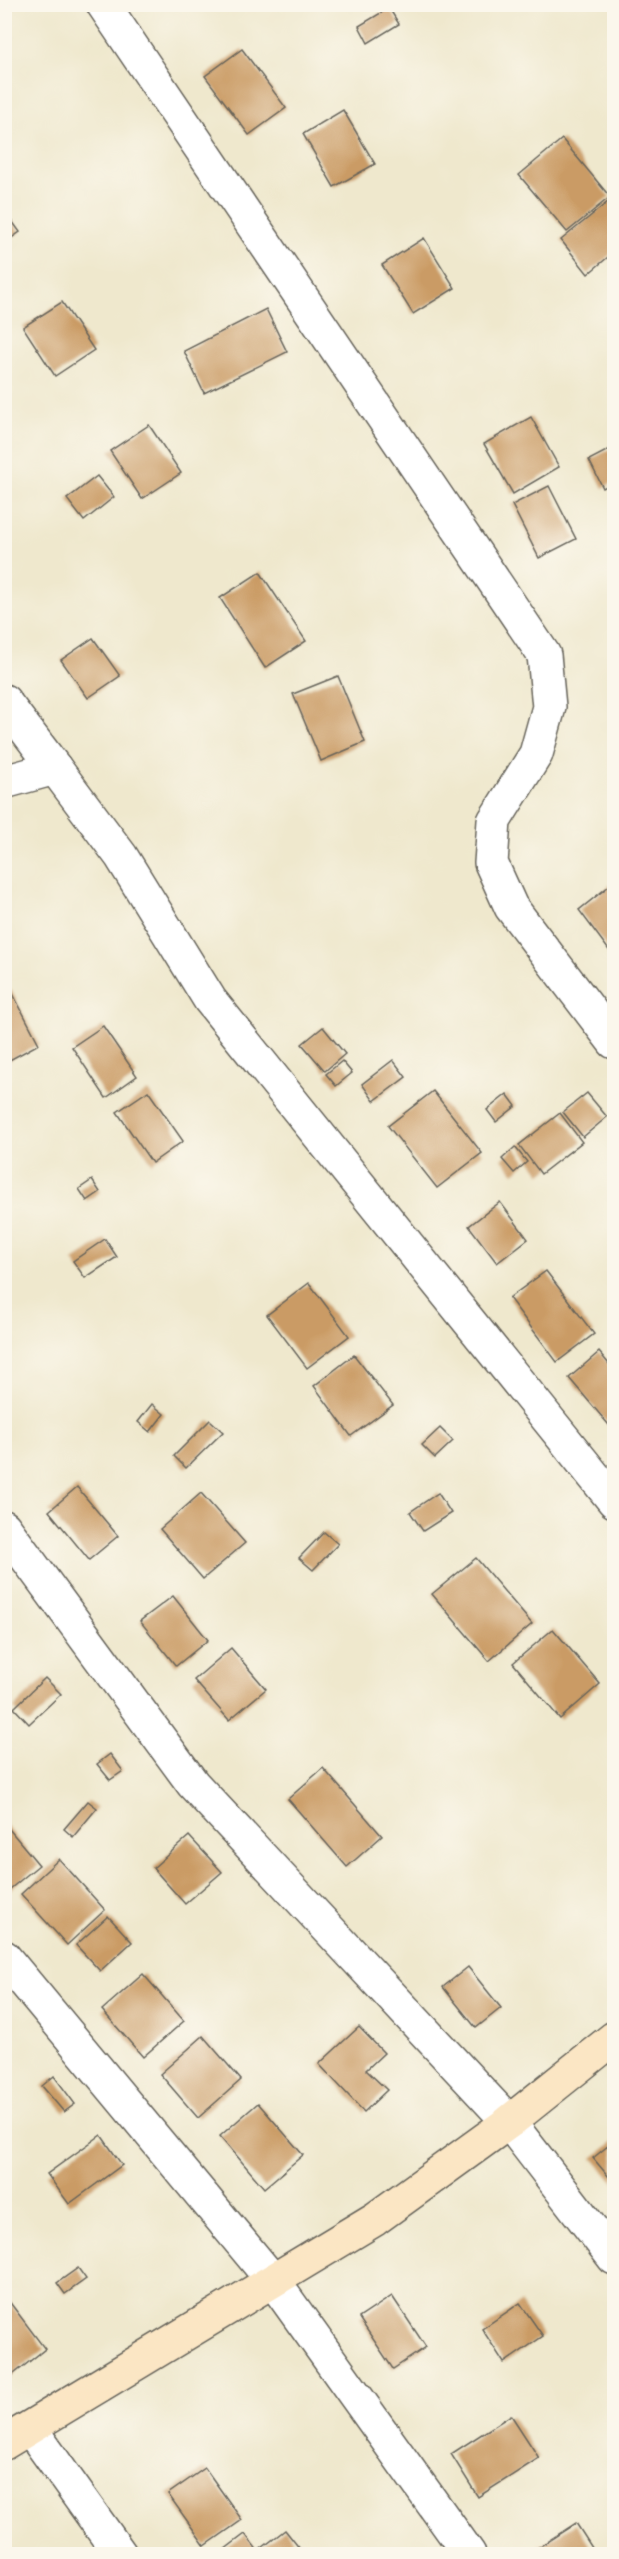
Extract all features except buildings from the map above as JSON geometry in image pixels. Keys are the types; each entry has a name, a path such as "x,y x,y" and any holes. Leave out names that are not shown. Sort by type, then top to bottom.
{"main road":[{"path":"17,2435 375,2219 509,2122 615,2038"}],"street":[{"path":"103,4 544,655 549,707 536,754 494,821 491,863 511,907 615,1042"},
{"path":"4,701 121,856 210,1000 615,1501"},
{"path":"4,782 55,768"},
{"path":"4,1527 193,1784 509,2122 615,2258"},
{"path":"4,1957 274,2282 469,2554"},
{"path":"17,2435 120,2554"}]}
